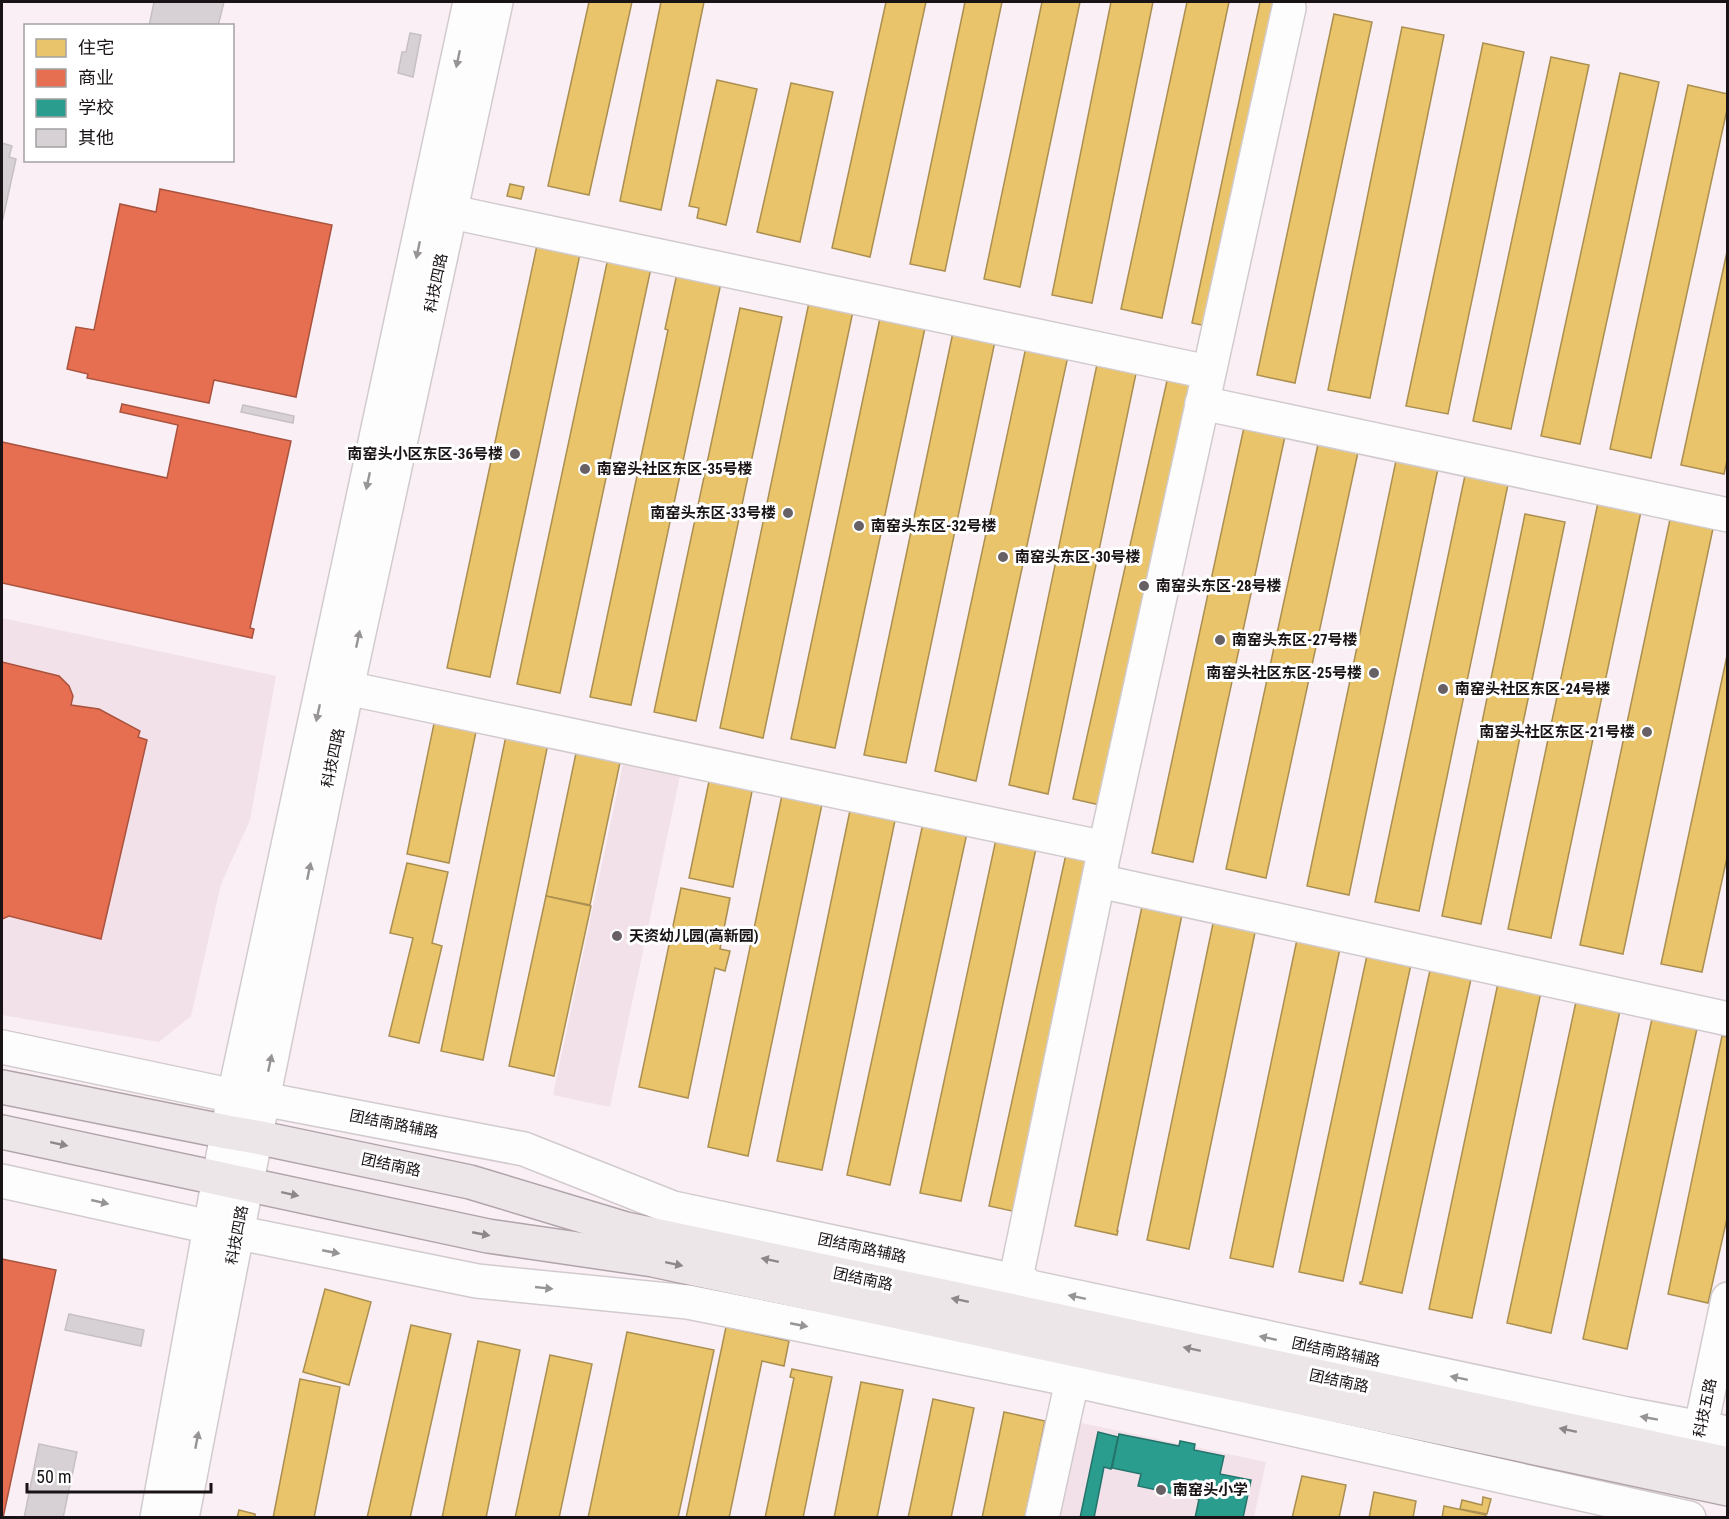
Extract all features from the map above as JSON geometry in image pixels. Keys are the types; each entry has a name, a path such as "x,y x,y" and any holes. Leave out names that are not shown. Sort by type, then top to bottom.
{"main road":[{"name":"团结南路","path":"2,1087 470,1182 626,1229 1012,1295 1703,1450 1728,1464"},
{"name":"团结南路","path":"2,1132 488,1236 653,1260 1076,1365 1703,1450"},
{"name":"团结南路","path":"1703,1450 1728,1490"}],"street":[{"name":"科技四路","path":"182,1518 224,1230 336,626 470,2"},
{"name":"科技四路","path":"248,1097 347,688 496,2"},
{"path":"1012,1295 1105,848 1289,8"},
{"path":"452,212 1205,388 1728,515"},
{"path":"347,688 1105,848"},
{"path":"1099,881 1728,1019"},
{"name":"团结南路辅路","path":"2,1047 248,1097 524,1149 673,1208 1012,1295"},
{"path":"2,1181 224,1230 477,1281 688,1302 1076,1365 1684,1517"},
{"name":"科技四路","path":"157,1518 224,1230"},
{"name":"科技五路","path":"1684,1517 1703,1450 1728,1299"},
{"path":"1042,1518 1076,1365"}],"shaded area":[{"path":"2,618 276,676 250,820 221,884 191,1016 159,1042 2,1015"},
{"name":"天资幼儿园(高新园)","path":"623,764 680,776 610,1107 553,1095"},
{"name":"南窑头小学","path":"1077,1422 1266,1462 1254,1517 1057,1518"}],"building: 住宅":[{"path":"589,2 632,2 589,195 548,186"},
{"path":"661,2 704,2 661,210 620,201"},
{"path":"886,2 926,2 870,257 832,248"},
{"path":"965,2 1002,2 945,271 910,264"},
{"path":"1042,2 1080,2 1020,287 984,279"},
{"path":"1111,2 1153,2 1092,303 1052,295"},
{"path":"1187,2 1229,2 1162,318 1121,309"},
{"path":"1260,2 1280,2 1304,7 1235,332 1192,323"},
{"path":"1334,14 1372,22 1295,383 1257,375"},
{"path":"1402,27 1444,35 1370,398 1328,390"},
{"path":"1483,43 1524,52 1448,414 1406,406"},
{"path":"1551,57 1589,65 1511,429 1473,421"},
{"path":"1620,73 1659,82 1580,444 1541,436"},
{"path":"717,80 757,89 726,225 697,218 699,208 689,206"},
{"path":"791,83 833,92 800,242 757,232"},
{"path":"1688,85 1728,94 1728,105 1651,458 1610,449"},
{"path":"510,184 524,187 521,199 507,196"},
{"name":"南窑头小区东区-36号楼","path":"540,231 583,240 490,677 447,668"},
{"name":"南窑头社区东区-35号楼","path":"611,244 654,254 560,693 517,684"},
{"path":"1728,247 1728,456 1724,474 1681,465"},
{"path":"681,255 725,264 631,705 590,697 668,330 665,329"},
{"name":"南窑头东区-33号楼","path":"812,288 856,297 763,738 720,728"},
{"name":"南窑头东区-32号楼","path":"883,304 928,314 835,748 791,739"},
{"path":"740,308 782,317 696,721 654,712"},
{"path":"956,318 998,327 906,763 864,755"},
{"name":"南窑头东区-30号楼","path":"1029,333 1071,342 976,781 935,771"},
{"path":"1100,350 1139,359 1048,794 1009,785"},
{"name":"南窑头东区-28号楼","path":"1171,363 1215,373 1118,809 1073,799"},
{"name":"南窑头东区-27号楼","path":"1246,418 1287,427 1193,862 1152,853"},
{"path":"1320,435 1360,443 1266,878 1226,869"},
{"name":"南窑头社区东区-25号楼","path":"1398,451 1440,459 1349,895 1307,886"},
{"name":"南窑头社区东区-24号楼","path":"1467,466 1510,475 1419,911 1375,902"},
{"path":"1600,493 1643,502 1551,938 1508,929"},
{"name":"南窑头社区东区-21号楼","path":"1672,510 1715,519 1623,954 1580,945"},
{"path":"1525,514 1565,522 1481,924 1442,916"},
{"path":"1728,651 1728,853 1702,972 1661,964"},
{"path":"437,709 479,717 449,863 407,854"},
{"path":"508,726 550,734 483,1060 441,1051"},
{"path":"579,739 623,748 590,905 546,896"},
{"path":"712,767 755,776 733,887 689,878"},
{"path":"785,781 825,790 748,1156 708,1147"},
{"path":"853,796 898,806 822,1170 777,1161"},
{"path":"925,814 969,824 890,1185 847,1175"},
{"path":"998,830 1038,839 961,1201 920,1193"},
{"path":"1068,845 1110,855 1031,1215 989,1206"},
{"path":"407,863 448,872 432,943 442,946 419,1043 389,1036 413,938 390,933"},
{"path":"681,888 730,898 720,949 730,951 725,971 715,968 688,1098 639,1087"},
{"path":"546,896 591,906 554,1076 509,1066"},
{"path":"1144,897 1184,905 1117,1235 1075,1226"},
{"path":"1215,914 1257,923 1189,1249 1147,1240"},
{"path":"1299,930 1342,939 1273,1267 1230,1258"},
{"path":"1369,946 1413,955 1343,1281 1299,1272"},
{"path":"1432,961 1473,970 1402,1293 1360,1284 1360,1282 1362,1282"},
{"path":"1498,983 1541,992 1472,1318 1429,1309"},
{"path":"1577,997 1621,1006 1551,1333 1507,1323"},
{"path":"1653,1014 1698,1024 1627,1349 1583,1339"},
{"path":"1722,1036 1728,1037 1728,1214 1708,1303 1668,1294"},
{"path":"325,1289 371,1302 349,1385 303,1372"},
{"path":"411,1325 451,1334 410,1518 367,1518"},
{"path":"726,1327 789,1341 784,1366 762,1361 729,1518 686,1518"},
{"path":"627,1332 714,1350 678,1518 588,1518"},
{"path":"478,1341 520,1350 486,1518 442,1518"},
{"path":"550,1355 592,1364 559,1518 515,1518"},
{"path":"792,1369 832,1377 803,1518 765,1518 794,1378 790,1377"},
{"path":"300,1379 340,1387 314,1518 273,1518"},
{"path":"861,1382 903,1390 877,1518 834,1518"},
{"path":"933,1399 974,1408 951,1518 908,1518"},
{"path":"1004,1412 1045,1421 1025,1518 982,1518"},
{"path":"1302,1476 1346,1485 1339,1518 1292,1518"},
{"path":"1374,1492 1416,1501 1413,1518 1369,1518"},
{"path":"1483,1497 1491,1499 1487,1514 1460,1509 1462,1500 1482,1505"},
{"path":"1444,1506 1486,1515 1486,1518 1442,1518"},
{"path":"239,1510 255,1514 255,1518 237,1518"}],"building: 商业":[{"path":"160,189 332,225 296,397 214,380 209,403 87,378 88,374 67,369 76,327 94,330 120,204 156,212"},
{"path":"122,404 291,441 250,628 254,629 252,638 2,583 2,442 167,478 178,425 120,412"},
{"path":"2,662 59,676 69,686 73,696 71,705 99,709 140,731 138,737 147,740 101,939 9,916 2,919"},
{"path":"2,1259 56,1270 3,1518 2,1518"}],"building: 学校":[{"path":"1098,1432 1118,1437 1111,1469 1104,1467 1094,1518 1080,1518"},
{"path":"1119,1434 1179,1446 1180,1441 1195,1444 1194,1450 1224,1456 1220,1474 1251,1480 1243,1518 1195,1518 1199,1499 1138,1486 1141,1474 1112,1468"}],"building: 其他":[{"path":"154,2 224,2 218,24 149,24"},
{"path":"410,33 421,35 413,77 398,73 402,52 406,52"},
{"path":"2,143 12,146 9,157 16,159 2,223"},
{"path":"243,405 294,416 293,423 241,412"},
{"path":"69,1314 144,1330 141,1346 65,1330"},
{"path":"39,1444 77,1452 63,1518 24,1518"}],"place":[{"name":"南窑头小区东区-36号楼","path":"515,454"},
{"name":"南窑头社区东区-35号楼","path":"585,469"},
{"name":"南窑头东区-33号楼","path":"788,513"},
{"name":"南窑头东区-32号楼","path":"859,526"},
{"name":"南窑头东区-30号楼","path":"1003,557"},
{"name":"南窑头东区-28号楼","path":"1144,586"},
{"name":"南窑头东区-27号楼","path":"1220,640"},
{"name":"南窑头社区东区-25号楼","path":"1374,673"},
{"name":"南窑头社区东区-24号楼","path":"1443,689"},
{"name":"南窑头社区东区-21号楼","path":"1647,732"},
{"name":"天资幼儿园(高新园)","path":"617,936"},
{"name":"南窑头小学","path":"1161,1490"}]}
